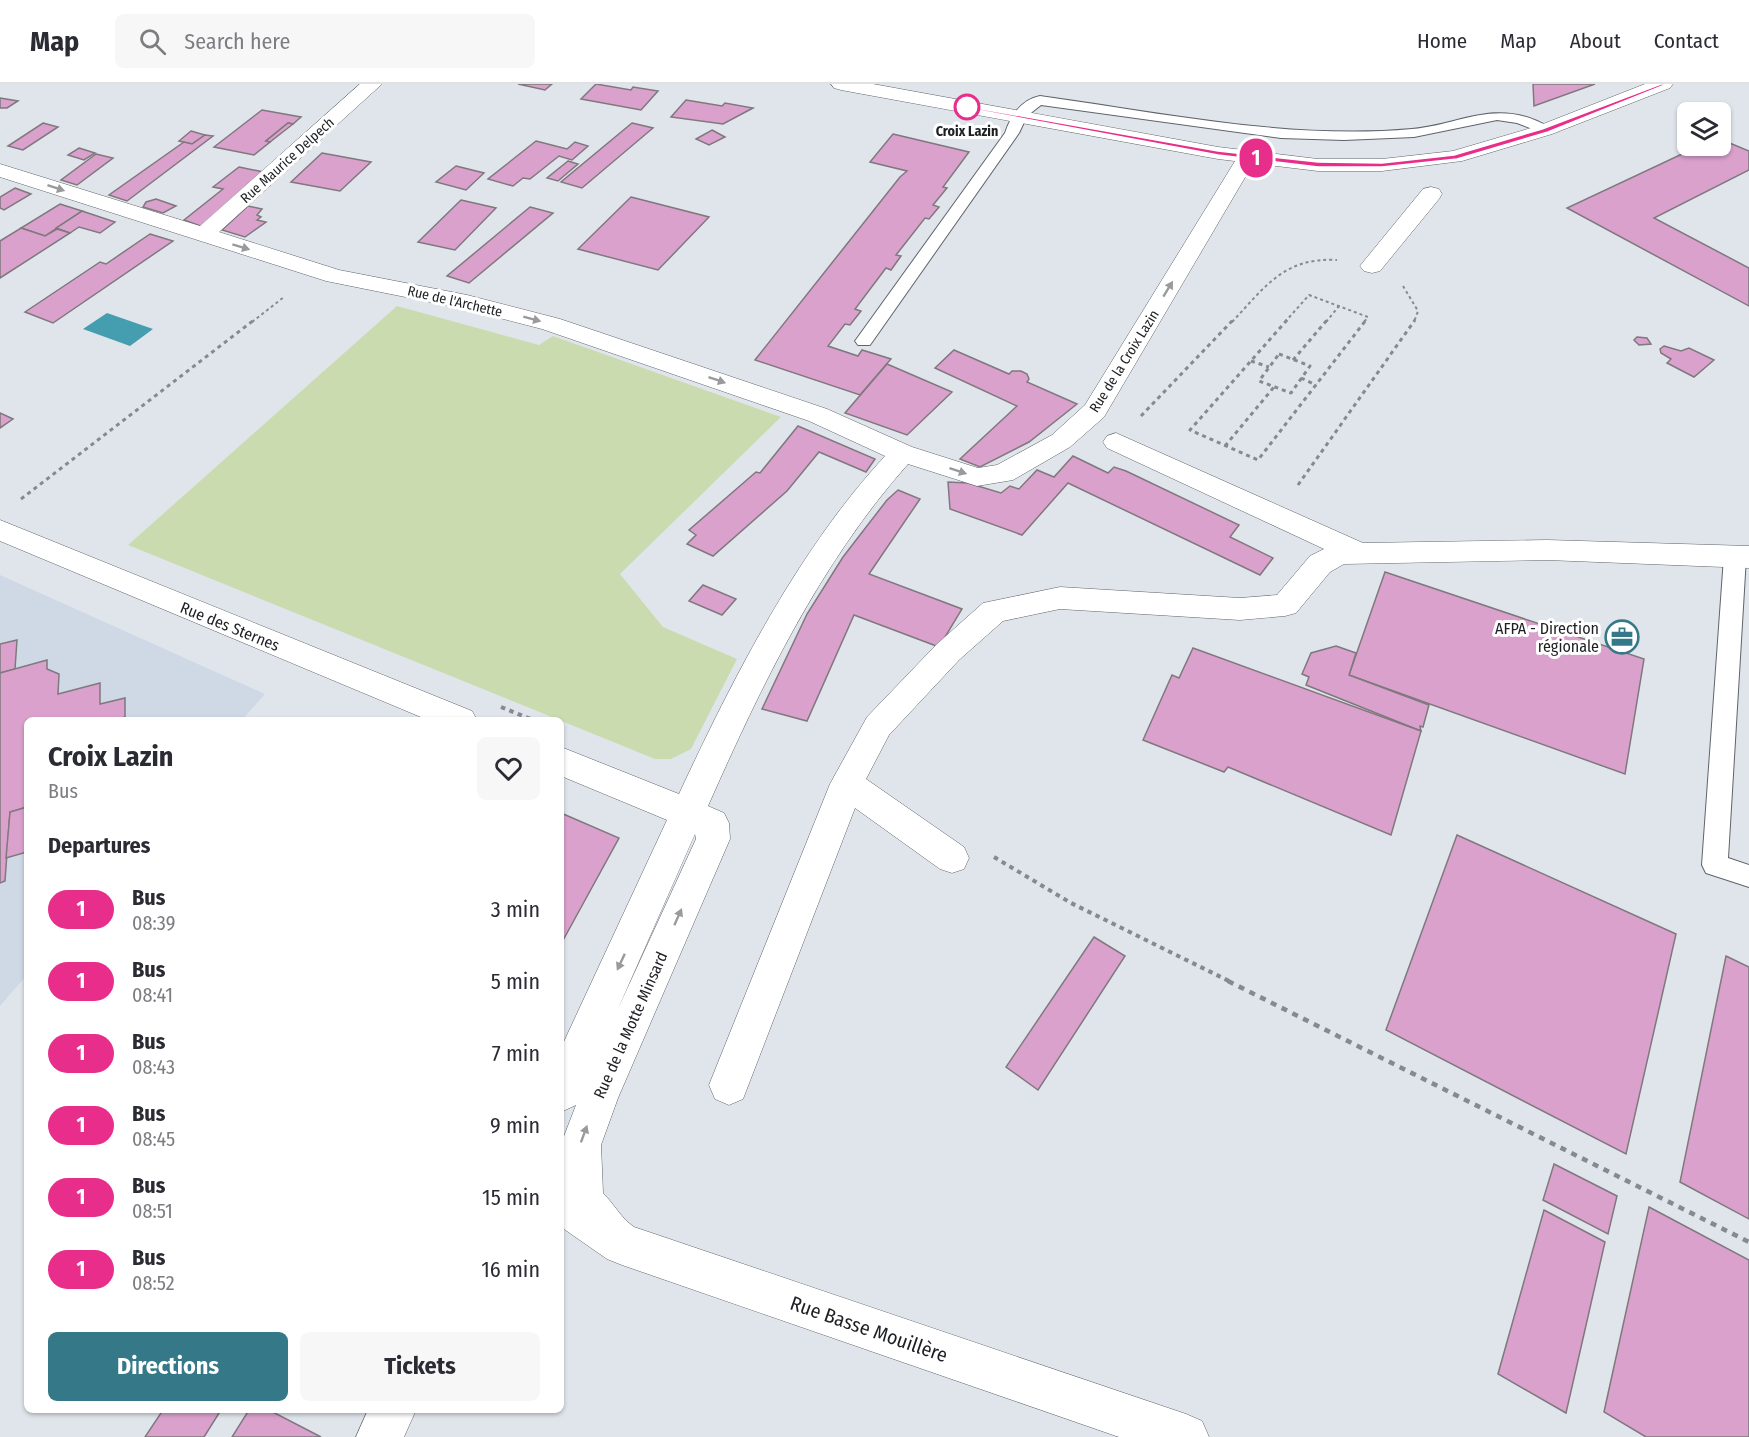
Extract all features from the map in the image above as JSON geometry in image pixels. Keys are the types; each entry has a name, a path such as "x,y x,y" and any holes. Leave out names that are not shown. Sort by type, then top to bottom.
{"street":[{"name":"Rue Maurice Delpech","path":"203,235 372,84"},
{"path":"841,84 1247,157 1318,165 1382,165 1455,157 1545,130 1663,84"},
{"name":"Rue de la Croix Lazin","path":"903,453 977,477 1004,473 1062,441 1095,411 1247,157"},
{"name":"Rue de l'Archette","path":"0,170 318,271 468,302 551,324 818,416 903,453"},
{"path":"1372,266 1431,194"},
{"path":"1116,442 1361,554"},
{"name":"Rue de la Motte Minsard","path":"564,1085 731,717 811,574 875,484 903,453"},
{"name":"Rue des Sternes","path":"0,530 454,717"},
{"path":"729,1085 848,784 878,726 948,652 994,611 1060,597 1240,609 1285,604 1320,564 1340,554 1546,550 1742,557"},
{"path":"564,762 689,813"},
{"path":"848,784 952,858"},
{"name":"Rue de la Motte Minsard","path":"622,1244 582,1201 580,1145 598,1095 713,839 712,823 689,813"},
{"name":"Rue Basse Mouillère","path":"564,1204 622,1244 1186,1437"},
{"path":"379,1437 391,1413"}],"lane":[{"path":"864,341 1012,132 1018,117 1035,101 1050,99 1281,134 1309,136 1414,133 1454,127 1497,116 1520,119 1545,130"},
{"path":"1742,557 1715,865 1749,876"}],"path":[{"path":"1116,442 1288,266 1322,259 1359,262 1372,266 1393,276 1408,292 1418,310 1414,322 1276,515"},
{"path":"15,503 318,271"},
{"path":"1309,295 1339,306 1368,318 1258,460 1191,430 1309,295"},
{"path":"1293,360 1339,306"},
{"path":"1279,354 1310,366 1290,393 1259,381 1269,367 1279,354"},
{"path":"1251,361 1269,367"},
{"path":"1301,378 1316,385"},
{"path":"1197,479 1274,387"},
{"path":"952,858 979,849 1071,903 1749,1242"}],"shaded area":[{"path":"0,575 265,694 245,717 24,717 24,978 0,1006"}],"green space":[{"path":"397,306 539,345 553,336 781,417 620,574 663,627 737,659 691,749 671,759 655,759 564,722 564,717 552,717 128,545"}],"water":[{"path":"107,313 153,329 130,346 83,329"}],"building":[{"path":"518,84 552,84 545,90"},
{"path":"596,84 631,90 633,87 658,91 641,110 581,99"},
{"path":"1533,84 1595,84 1534,106"},
{"path":"0,98 18,101 7,108 0,108"},
{"path":"686,100 753,108 723,124 671,117"},
{"path":"262,110 301,117 293,124 288,123 266,141 270,142 254,155 214,147"},
{"path":"43,123 58,127 23,150 8,146"},
{"path":"288,123 293,124 270,142 266,141"},
{"path":"632,123 653,128 582,188 561,182"},
{"path":"712,130 725,137 709,145 696,139"},
{"path":"191,131 205,135 192,144 179,141"},
{"path":"893,134 969,152 943,187 947,188 933,205 939,207 929,219 925,218 896,255 901,256 891,270 886,268 855,309 861,311 850,325 845,324 828,346 858,356 862,350 891,359 860,395 755,360 907,171 870,162"},
{"path":"205,135 213,136 127,201 109,195 184,142 192,144"},
{"path":"536,141 567,149 575,142 588,146 572,160 559,156 530,179 523,178 513,186 488,179"},
{"path":"1731,144 1749,151 1749,170 1654,218 1749,268 1749,306 1567,208 1678,156 1731,156"},
{"path":"79,148 95,153 84,160 68,155"},
{"path":"322,153 371,162 340,191 291,182"},
{"path":"96,154 113,158 77,185 61,180"},
{"path":"568,161 578,164 558,181 547,178"},
{"path":"456,166 484,173 466,190 436,182"},
{"path":"239,167 264,172 203,227 184,220 223,189 213,187"},
{"path":"15,188 31,194 4,210 0,208 0,197"},
{"path":"631,197 709,217 658,270 578,249"},
{"path":"156,199 176,206 163,213 143,207 146,202"},
{"path":"461,200 496,208 455,250 418,242"},
{"path":"60,204 82,211 45,236 21,228"},
{"path":"248,206 262,209 257,215 261,217 257,220 266,222 245,237 222,230"},
{"path":"530,207 553,213 469,283 447,276"},
{"path":"82,211 115,222 100,233 79,227 70,233 56,228"},
{"path":"21,228 45,236 57,229 70,233 0,278 0,241"},
{"path":"150,234 173,241 53,323 25,312 100,262 106,264"},
{"path":"1637,337 1647,338 1651,344 1639,345 1634,340"},
{"path":"1664,346 1681,351 1689,348 1714,360 1694,377 1667,363 1671,359 1661,353 1660,349"},
{"path":"954,350 1009,374 1012,371 1021,371 1027,374 1029,379 1027,382 1077,404 1029,442 980,467 960,459 1017,406 935,368"},
{"path":"887,364 952,392 907,435 845,413"},
{"path":"0,413 13,419 0,428"},
{"path":"798,426 875,459 866,472 819,452 787,491 713,556 687,544 696,535 689,530 756,472 760,473"},
{"path":"1073,456 1108,473 1114,467 1126,471 1239,525 1230,537 1273,558 1260,575 1068,483 1022,535 950,509 948,482 968,483 1001,493 1010,486 1019,489 1037,470 1054,477"},
{"path":"898,490 920,499 869,574 962,609 939,647 854,615 807,721 762,709 807,614 843,557 887,500"},
{"path":"1385,572 1644,659 1625,774 1349,675"},
{"path":"703,585 736,599 722,615 689,601"},
{"path":"17,640 15,669 0,673 0,644"},
{"path":"1336,646 1356,653 1349,675 1429,705 1423,727 1420,726 1421,731 1306,685 1309,677 1302,674 1311,653"},
{"path":"1193,648 1421,731 1391,835 1228,767 1224,772 1143,740 1172,675 1179,678"},
{"path":"47,660 47,669 59,674 58,694 100,683 100,704 125,698 125,717 24,717 24,808 10,812 5,881 0,883 0,673"},
{"path":"24,808 24,853 6,858 10,812"},
{"path":"564,814 619,838 564,939"},
{"path":"1457,835 1676,934 1626,1154 1386,1030"},
{"path":"1094,937 1125,956 1038,1090 1006,1067"},
{"path":"1726,956 1749,967 1749,1219 1680,1182"},
{"path":"1554,1164 1617,1196 1608,1234 1543,1200"},
{"path":"1649,1207 1749,1260 1749,1437 1646,1437 1604,1412"},
{"path":"1544,1210 1605,1242 1566,1413 1498,1374"},
{"path":"161,1413 219,1413 204,1437 145,1437"},
{"path":"247,1413 275,1413 321,1437 232,1437"}],"bus line":[{"name":"1","path":"841,84 1218,153 1318,165 1382,165 1455,157 1545,130 1663,84"}],"place":[{"name":"Croix Lazin","path":"967,107"},
{"name":"AFPA - Direction régionale","path":"1622,637"}]}
